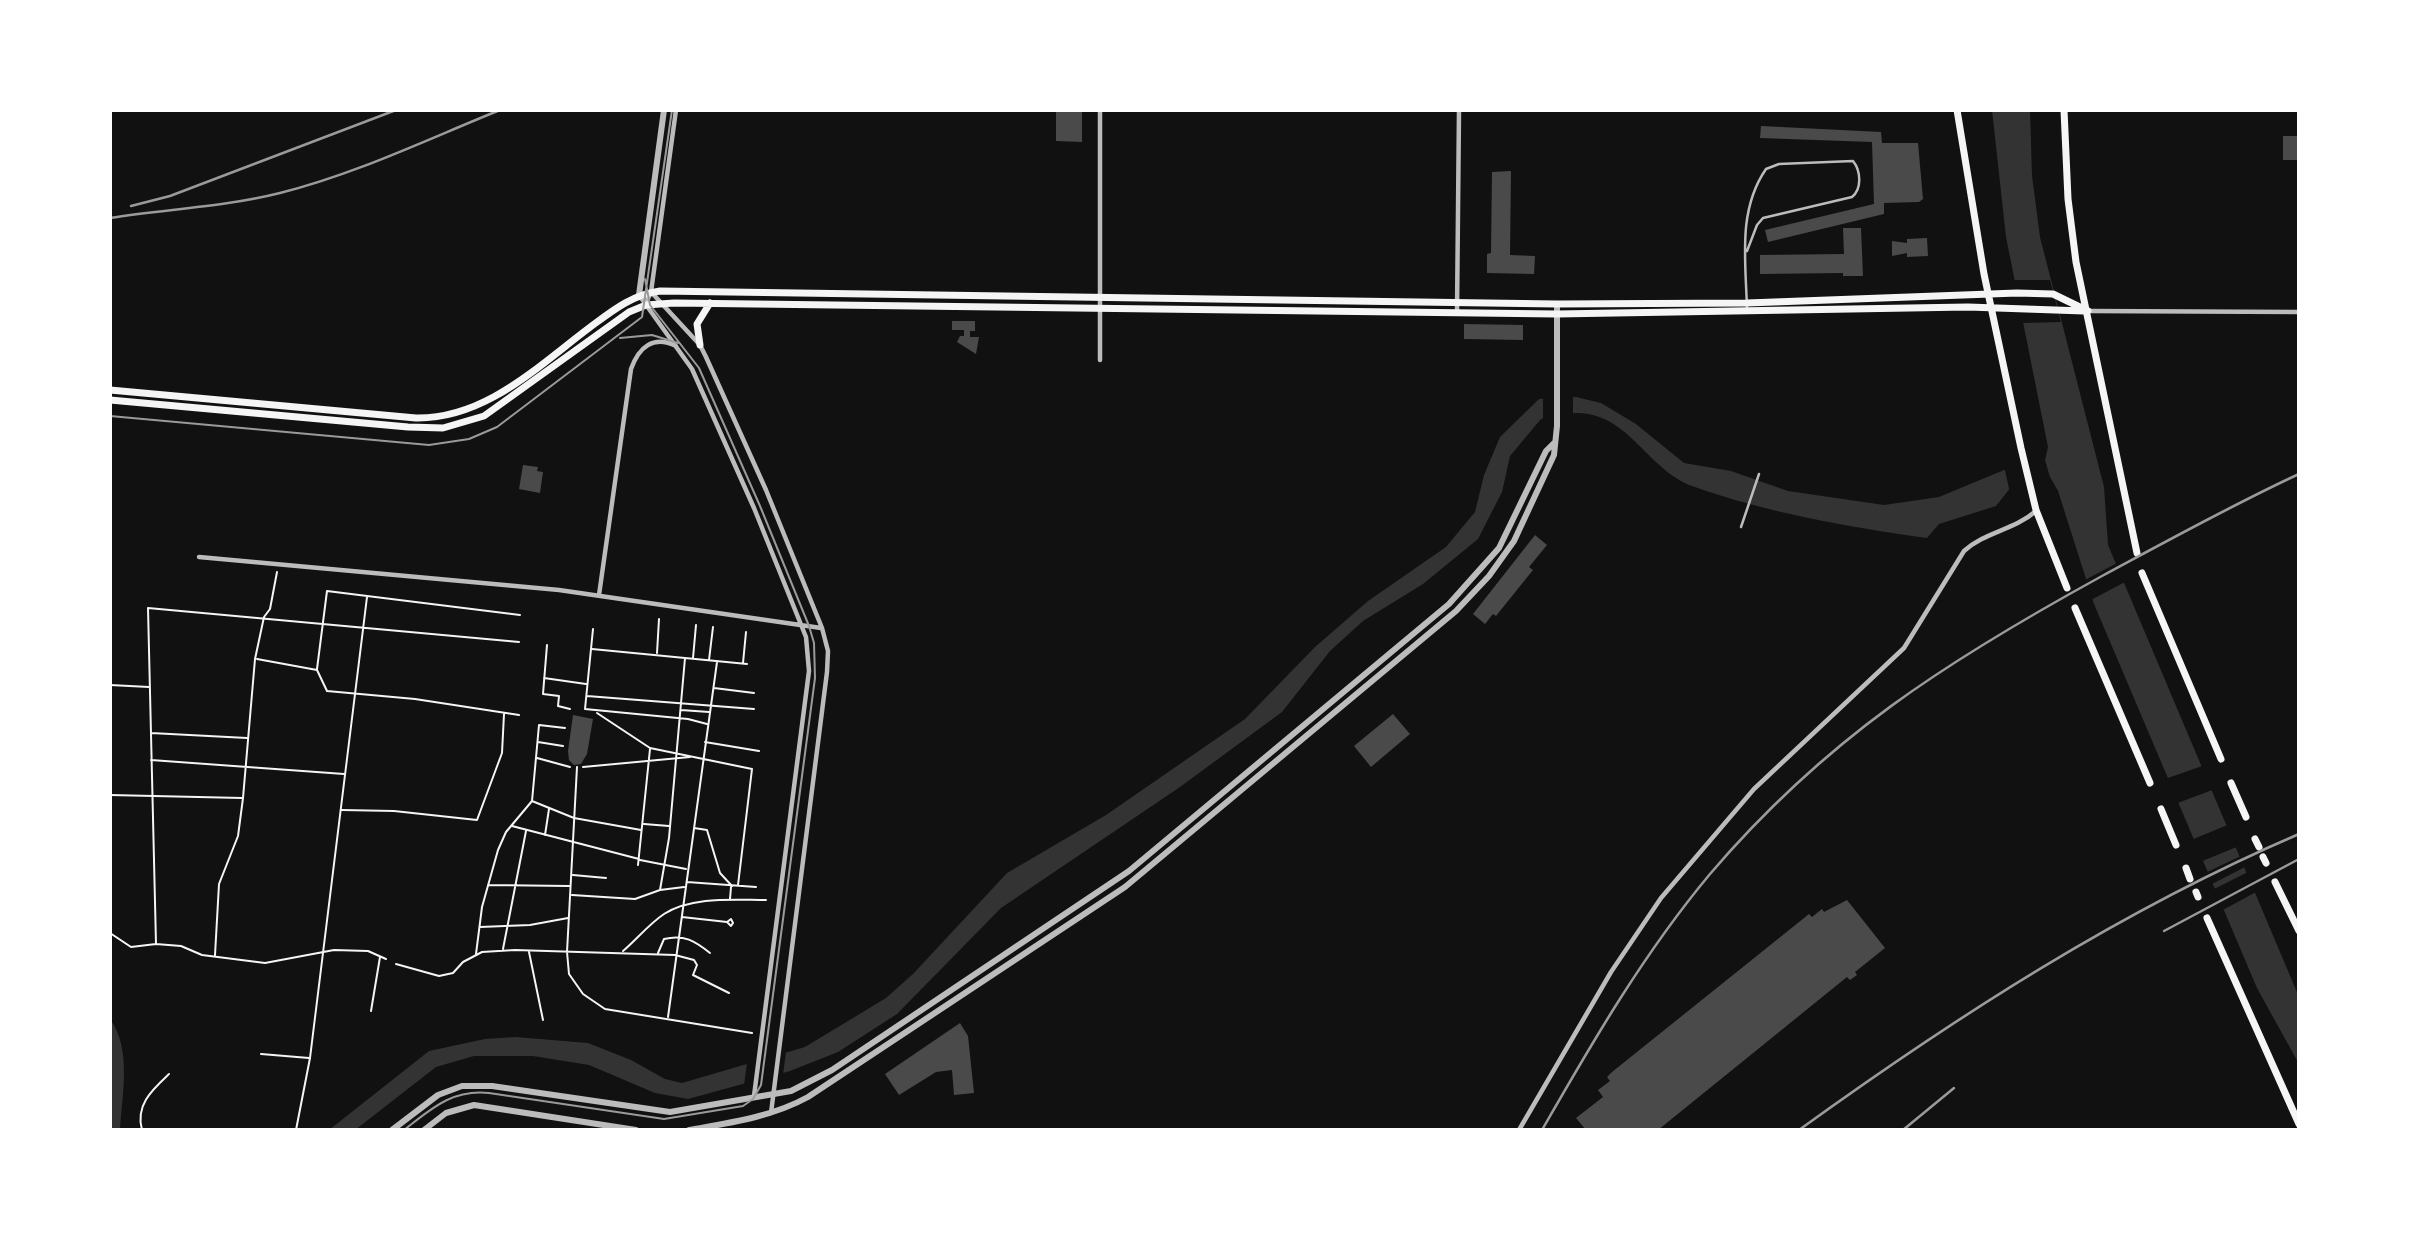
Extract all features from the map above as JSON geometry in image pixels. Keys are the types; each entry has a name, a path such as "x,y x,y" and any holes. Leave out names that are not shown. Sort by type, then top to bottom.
{"main road":[{"path":"1957,110 1989,295 2021,448 2036,510 2067,588"},
{"path":"2064,110 2071,226 2137,553"},
{"path":"110,390 407,418 442,417 477,407 498,396 626,300 652,292 1557,304 1747,303 2017,293 2053,294 2088,312"},
{"path":"700,345 697,324 710,303"},
{"path":"110,400 427,429 451,427 494,411 629,312 645,305 664,304 1557,314 1992,308 2088,312"},
{"path":"2142,573 2221,759"},
{"path":"2075,608 2150,783"},
{"path":"2231,783 2246,817"},
{"path":"2161,809 2176,845"},
{"path":"2255,839 2259,847"},
{"path":"2186,868 2190,879"},
{"path":"2275,882 2299,931"},
{"path":"2207,918 2299,1125"}],"street":[{"path":"664,110 639,295 689,362 738,472 808,646 809,671 754,1096"},
{"path":"645,305 652,292 676,110"},
{"path":"1100,110 1100,360"},
{"path":"1457,313 1459,110"},
{"path":"652,292 700,345 766,490 822,628 828,651 771,1113"},
{"path":"689,1130 771,1113 793,1105 1125,887 1444,621 1489,576 1514,541 1553,460 1558,389 1557,304"},
{"path":"2088,312 2299,312"},
{"path":"599,595 631,369 638,353 645,346 659,342 679,348"},
{"path":"392,1130 445,1091 472,1085 658,1112 791,1091 832,1070 1116,880 1449,604 1468,585 1505,538 1546,451 1554,443"},
{"path":"1519,1130 1611,972 1661,898 1692,860 1773,770 1904,648 1964,551 1978,541 2016,526 2036,510"},
{"path":"199,557 277,562 599,595 822,628"},
{"path":"424,1130 446,1113 474,1105 636,1130"}],"lane":[{"path":"1747,251 1757,225 1763,218 1852,197 1859,188 1857,167 1853,161 1779,164 1766,169 1744,225 1747,251 1747,312"},
{"path":"1741,527 1759,474"}],"path":[{"path":"215,955 219,884 238,836 255,659 264,617 270,609 277,562"},
{"path":"519,715 415,699 327,691 317,670 327,591 520,615"},
{"path":"296,1130 310,1058 357,695 367,597"},
{"path":"156,944 148,608 519,642"},
{"path":"657,654 659,619"},
{"path":"692,659 696,625"},
{"path":"709,661 713,627"},
{"path":"593,629 585,709 680,718 708,724"},
{"path":"743,664 746,632"},
{"path":"547,645 543,694 559,696 558,706 570,709"},
{"path":"591,648 747,664"},
{"path":"660,890 670,826 685,658"},
{"path":"255,659 317,670"},
{"path":"668,1018 716,662"},
{"path":"544,678 587,685"},
{"path":"110,685 150,687"},
{"path":"713,688 754,693"},
{"path":"586,696 754,709"},
{"path":"680,710 709,712"},
{"path":"597,713 650,748 751,769 738,885"},
{"path":"341,810 394,811 477,820 502,753 504,714"},
{"path":"476,955 488,885 498,850 512,826 532,801 540,725 565,727"},
{"path":"152,733 248,738"},
{"path":"538,742 564,746"},
{"path":"705,742 759,751"},
{"path":"638,864 650,748"},
{"path":"583,766 693,756"},
{"path":"536,758 570,767"},
{"path":"151,760 345,774"},
{"path":"577,767 567,952 569,974 583,995 605,1009 752,1033"},
{"path":"110,795 243,798"},
{"path":"532,801 574,818 642,830"},
{"path":"545,835 549,808"},
{"path":"643,824 670,826"},
{"path":"512,826 573,844 687,870"},
{"path":"693,828 708,830 720,873 732,886"},
{"path":"503,950 527,830"},
{"path":"573,875 606,878"},
{"path":"686,881 755,887"},
{"path":"488,885 570,886"},
{"path":"730,900 732,886"},
{"path":"570,894 635,899 660,890 685,887"},
{"path":"622,952 664,915 682,905 730,900 766,901"},
{"path":"681,916 727,922"},
{"path":"480,927 530,925 569,918"},
{"path":"110,933 131,947 156,944 181,946 202,956 215,955 265,963 322,952 360,950 386,960"},
{"path":"657,954 664,939 678,936 694,940 710,953"},
{"path":"396,964 439,976 453,973 463,962 476,955 503,950 675,955 694,960 698,965 693,975 729,993"},
{"path":"528,950 543,1020"},
{"path":"371,1011 380,956"},
{"path":"261,1054 310,1058"},
{"path":"142,1130 139,1121 143,1102 169,1074"}],"shaded area":[{"path":"1992,110 2030,110 2032,176 2040,237 2104,487 2108,545 2299,997 2299,1064 2257,988 2094,604 2058,491 2050,477 2011,487 1996,506 1939,524 1927,538 1808,518 1692,486 1663,468 1625,432 1611,423 1596,416 1578,413 1541,419 1510,456 1502,492 1478,539 1423,584 1363,621 1330,651 1282,712 1180,787 1001,908 897,1014 838,1052 790,1071 688,1099 655,1093 589,1065 533,1056 474,1056 436,1067 355,1130 329,1130 429,1051 485,1039 516,1037 588,1043 631,1060 665,1079 682,1083 805,1047 886,998 913,974 1007,873 1106,815 1245,719 1315,647 1368,601 1446,547 1475,512 1484,475 1500,437 1539,399 1576,397 1601,403 1636,424 1684,463 1731,471 1788,491 1884,505 1939,497 2004,470 2045,460 2048,447 2006,237"},
{"path":"110,1019 117,1031 123,1058 124,1087 120,1130 110,1130"}],"pier":[{"path":"2014,280 2050,280 2061,322 2023,323"},
{"path":"1573,394 1573,418 1543,422 1543,395"},
{"path":"2046,442 2045,460 2052,484 2058,491 2054,492 2047,481 2010,493 2004,466 2041,457 2043,443"},
{"path":"2119,562 2127,581 2089,601 2083,581"},
{"path":"2205,765 2215,789 2175,804 2165,779"},
{"path":"2230,824 2239,846 2200,862 2191,840"},
{"path":"2243,855 2247,866 2210,885 2205,873"},
{"path":"2250,871 2258,891 2221,911 2212,890"},
{"path":"786,1052 783,1075 744,1085 747,1063"}],"building":[{"path":"1056,110 1082,110 1082,142 1056,141"},
{"path":"1761,126 1881,132 1882,143 1918,143 1923,199 1919,202 1884,203 1884,214 1768,242 1765,230 1874,204 1872,142 1760,138"},
{"path":"2283,136 2299,136 2299,160 2283,160"},
{"path":"1511,171 1510,255 1535,256 1534,274 1487,273 1487,254 1491,253 1492,172"},
{"path":"1843,228 1861,228 1863,276 1843,276 1843,273 1760,274 1760,255 1844,254"},
{"path":"1927,238 1928,256 1907,257 1907,253 1892,256 1892,241 1907,243 1907,239"},
{"path":"952,321 975,321 975,331 970,331 970,337 979,337 976,354 957,342 960,336 964,336 964,330 952,330"},
{"path":"1464,324 1523,325 1523,340 1464,339"},
{"path":"523,465 538,467 537,471 543,472 540,493 519,489"},
{"path":"1535,535 1547,545 1529,567 1533,570 1496,616 1493,614 1485,624 1473,614"},
{"path":"1393,714 1410,734 1371,767 1354,746"},
{"path":"573,715 593,719 587,754 581,764 574,765 569,760 568,751"},
{"path":"1847,900 1885,948 1855,972 1857,975 1850,980 1847,977 1658,1130 1586,1130 1576,1118 1603,1097 1598,1090 1610,1081 1607,1077 1612,1072 1809,914 1812,917 1822,909 1824,912"},
{"path":"960,1023 968,1036 974,1093 954,1095 952,1070 936,1072 899,1095 885,1074"}],"tram line":[{"path":"110,416 429,445 469,439 497,427 642,317 672,110"},
{"path":"404,1130 443,1102 464,1094 489,1093 664,1119 743,1106 753,1099 761,1085 815,678 814,643 760,506 699,368 650,305 645,279"},
{"path":"620,338 652,335 678,343"}],"railway":[{"path":"131,206 170,196 396,110"},
{"path":"110,218 238,202 280,193 364,166 500,110"},
{"path":"1542,1130 1620,998 1686,904 1754,826 1798,782 1844,742 1891,706 1992,639 2151,550 2299,474"},
{"path":"1799,1130 1919,1046 2041,968 2168,897 2299,834"},
{"path":"2164,931 2299,859"},
{"path":"1903,1130 1954,1088"}]}
